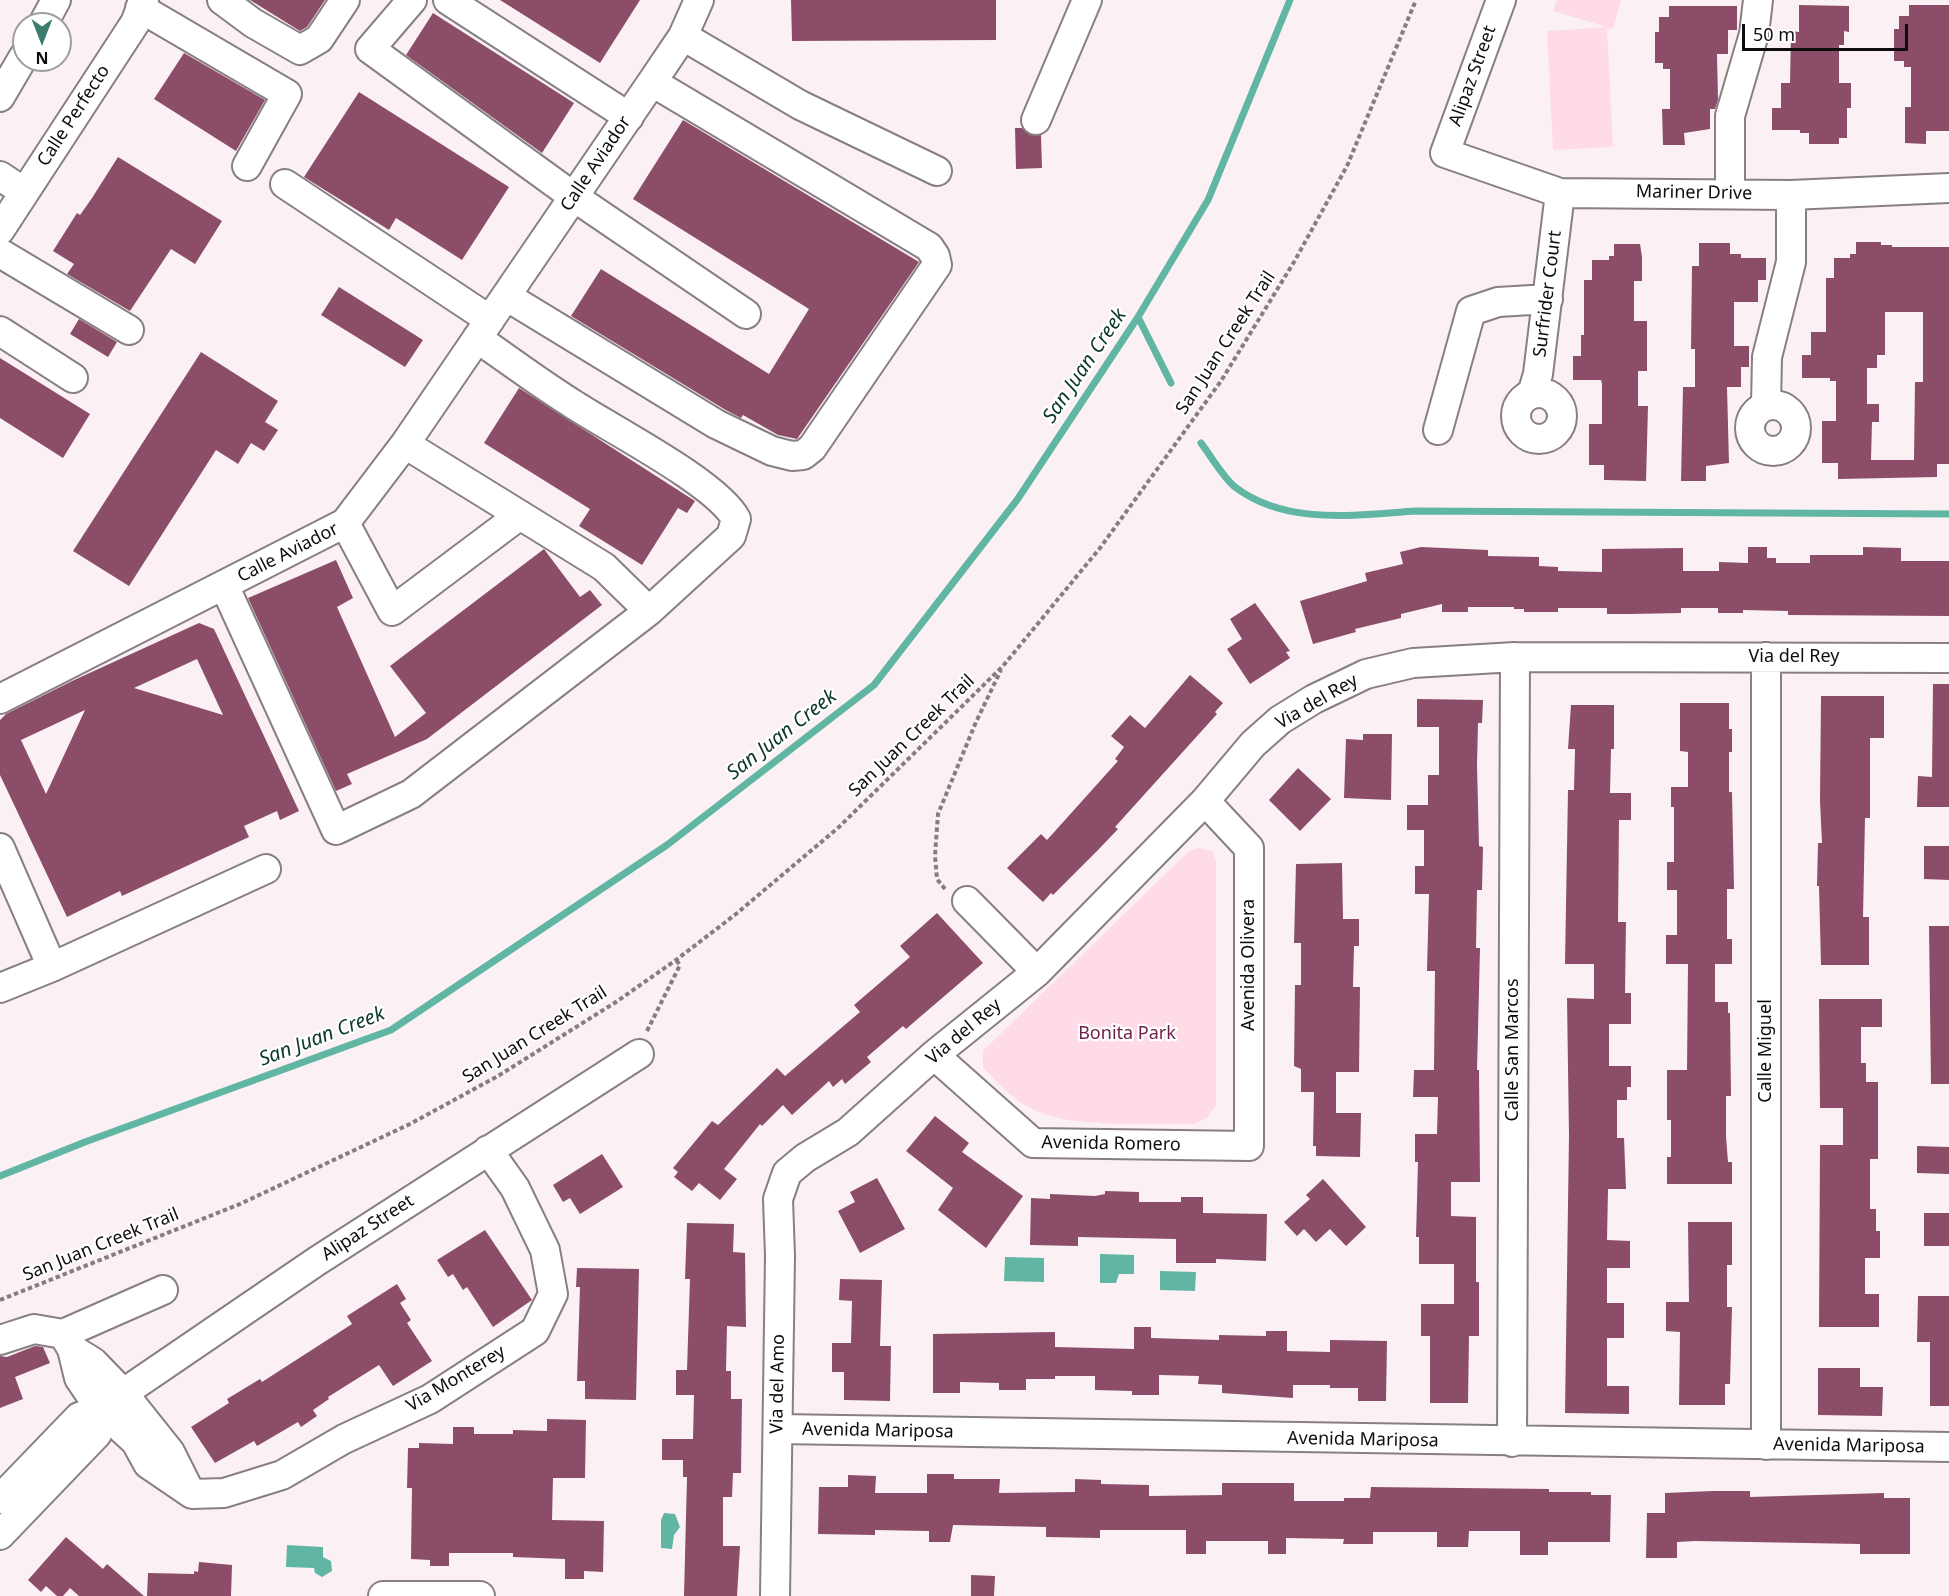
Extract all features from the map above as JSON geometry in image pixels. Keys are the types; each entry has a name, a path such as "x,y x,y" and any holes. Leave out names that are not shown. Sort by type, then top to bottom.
{"street":[{"path":"222,0 253,23 300,50 319,39 345,0"},
{"path":"412,0 370,49 574,197 746,314"},
{"path":"448,0 628,117"},
{"path":"1036,120 1087,0"},
{"name":"Alipaz Street","path":"1445,153 1501,0"},
{"path":"1730,193 1730,116 1754,34 1758,0"},
{"name":"Calle Aviador","path":"0,699 345,523 405,444 683,36 696,2"},
{"path":"142,4 287,94 247,166"},
{"name":"Calle Perfecto","path":"0,230 135,23 142,4"},
{"path":"683,36 800,105 937,171"},
{"path":"0,97 15,72"},
{"path":"506,296 716,424 772,451 792,456 803,455 812,448 937,265 935,256 929,248 652,82"},
{"name":"Mariner Drive","path":"1445,153 1560,193 1791,195 1949,188"},
{"path":"0,176 24,192"},
{"path":"224,585 336,830 411,794 649,611 731,536 736,519 730,507 682,471 574,405 484,329 285,184"},
{"name":"Surfrider Court","path":"1532,394 1538,374 1560,193"},
{"path":"1766,405 1767,357 1791,261 1791,195"},
{"path":"0,253 129,330"},
{"path":"1438,430 1471,311 1498,302 1548,299"},
{"path":"0,331 73,378"},
{"path":"405,444 604,567 649,611"},
{"name":"Calle Aviador","path":"345,523 392,611 520,515"},
{"name":"Via del Rey","path":"787,1173 805,1158 848,1132 934,1055 1037,972 1205,801 1253,744 1280,720 1314,699 1366,674 1413,663 1515,657 1949,658"},
{"name":"Calle San Marcos","path":"1512,1442 1515,657"},
{"name":"Calle Miguel","path":"1766,657 1766,1445"},
{"name":"Avenida Olivera","path":"1205,801 1249,848 1249,1146"},
{"path":"0,848 52,967"},
{"path":"0,988 52,967 266,869"},
{"path":"967,900 1037,972"},
{"name":"Alipaz Street","path":"0,1499 79,1418 112,1401 232,1318 639,1054"},
{"name":"Avenida Romero","path":"934,1055 1033,1143 1249,1146"},
{"name":"Via Monterey","path":"68,1341 79,1378 112,1401 148,1464 192,1494 224,1493 282,1475 344,1438 430,1399 535,1331 553,1294 545,1250 515,1188 488,1150"},
{"name":"Via del Amo","path":"775,1596 780,1256 778,1199 787,1173"},
{"path":"0,1340 34,1329 68,1341 163,1290"},
{"path":"0,1535 97,1434 112,1401"},
{"name":"Avenida Mariposa","path":"778,1429 1949,1447"},
{"path":"383,1596 480,1596"}],"path":[{"name":"San Juan Creek Trail","path":"0,1300 240,1204 410,1124 548,1045 676,960 736,914 839,827 1003,666 1100,548 1227,371 1294,262 1347,166 1416,0"},
{"name":"San Juan Creek Trail","path":"967,900 952,900 938,879 935,856 938,814 976,722 1003,666"},
{"path":"639,1054 649,1024 680,965 676,960"}],"green space":[{"path":"1557,0 1621,0 1613,29 1607,28 1613,147 1553,150 1547,31 1607,27 1553,11"},
{"name":"Bonita Park","path":"1199,848 1212,851 1216,861 1216,1105 1207,1118 1194,1124 1134,1124 1067,1120 1032,1109 1018,1100 983,1067 983,1051 1189,851"}],"shaded area":[{"path":"1100,1254 1134,1255 1134,1274 1119,1274 1116,1283 1100,1283"},
{"path":"1005,1257 1044,1258 1044,1282 1004,1281"},
{"path":"1160,1271 1196,1272 1195,1291 1160,1290"},
{"path":"664,1513 675,1514 680,1527 674,1535 672,1549 661,1548 661,1520"},
{"path":"287,1545 323,1547 323,1557 331,1561 332,1571 322,1577 315,1573 314,1568 286,1567"}],"building":[{"path":"250,0 325,0 307,27 300,31"},
{"path":"500,0 640,0 600,63"},
{"path":"791,0 996,0 996,40 792,41"},
{"path":"1799,5 1849,6 1849,32 1844,31 1844,45 1839,45 1839,83 1851,83 1851,108 1847,108 1847,138 1839,138 1839,144 1809,144 1809,133 1800,133 1800,130 1772,130 1772,108 1781,108 1781,83 1790,83 1791,31 1799,32"},
{"path":"1909,5 1949,5 1949,131 1926,131 1926,144 1905,143 1905,107 1911,107 1911,67 1904,67 1904,61 1894,61 1894,29 1899,29 1899,16 1909,16"},
{"path":"1669,6 1737,6 1737,30 1728,30 1728,54 1717,54 1718,100 1715,109 1710,109 1710,129 1684,133 1685,145 1663,145 1662,109 1670,109 1670,69 1663,69 1663,63 1655,63 1655,32 1659,32 1659,17 1669,17"},
{"path":"433,13 574,103 542,153 406,55"},
{"path":"184,53 265,100 236,151 154,99"},
{"path":"359,92 509,187 462,260 396,218 389,230 304,177"},
{"path":"683,120 919,262 797,439 778,435 743,415 741,418 724,409 571,316 601,269 769,374 809,309 633,199"},
{"path":"1015,128 1022,128 1030,135 1041,135 1042,168 1016,169"},
{"path":"118,157 222,221 195,264 171,249 130,311 67,274 74,264 53,251 77,213 80,215 92,198"},
{"path":"1856,242 1881,242 1881,245 1892,245 1892,247 1949,247 1949,464 1937,464 1937,477 1838,479 1838,463 1822,463 1822,421 1836,421 1836,381 1830,381 1830,378 1802,378 1802,355 1811,355 1811,332 1826,332 1826,278 1834,278 1834,258 1850,258 1850,254 1856,254","holes":["1885,312 1923,312 1923,382 1915,382 1914,460 1871,460 1872,422 1879,422 1879,404 1867,404 1867,368 1877,368 1877,355 1885,355"]},
{"path":"1699,243 1730,243 1730,254 1741,254 1741,258 1766,258 1766,280 1758,280 1758,302 1734,302 1734,346 1749,346 1749,367 1741,367 1741,387 1727,387 1729,463 1706,466 1706,481 1681,481 1683,387 1695,387 1695,349 1691,349 1692,266 1699,266"},
{"path":"1614,244 1640,244 1642,257 1642,281 1634,281 1634,321 1647,321 1647,371 1638,371 1638,406 1648,406 1646,481 1604,480 1604,465 1589,465 1589,424 1602,424 1602,384 1601,380 1573,380 1573,356 1581,356 1581,335 1584,335 1584,280 1592,280 1592,260 1609,260 1609,256 1614,256"},
{"path":"339,287 423,340 405,367 321,315"},
{"path":"79,319 117,342 108,357 70,334"},
{"path":"201,352 278,401 265,422 278,430 264,451 251,443 238,464 216,450 129,586 73,551"},
{"path":"0,358 90,414 63,458 0,418"},
{"path":"519,388 695,501 687,513 678,508 642,565 579,526 590,509 484,443"},
{"path":"1421,547 1488,550 1488,556 1539,557 1539,566 1558,567 1558,571 1602,572 1602,549 1683,548 1683,571 1719,571 1719,562 1748,563 1748,547 1767,547 1767,558 1776,558 1776,563 1810,563 1810,555 1863,555 1863,547 1901,548 1901,561 1949,561 1949,616 1788,615 1788,611 1743,610 1743,613 1718,613 1718,608 1681,608 1681,613 1630,614 1607,614 1607,608 1558,608 1558,612 1524,612 1524,609 1514,609 1514,607 1468,607 1468,612 1442,612 1442,604 1401,614 1401,618 1355,629 1356,632 1313,644 1300,601 1367,581 1365,573 1403,564 1400,552"},
{"path":"544,549 580,597 590,590 602,605 427,739 347,774 352,784 336,791 248,598 336,560 353,598 337,607 395,737 426,713 390,666"},
{"path":"1255,603 1290,651 1286,652 1290,658 1250,684 1227,649 1242,639 1230,619"},
{"path":"199,623 214,629 299,811 280,820 277,811 244,826 249,837 122,896 120,891 67,917 0,775 0,720 6,714","holes":["197,659 223,715 134,688","85,710 46,794 21,740"]},
{"path":"1190,675 1223,703 1215,712 1217,714 1115,827 1118,829 1053,895 1051,893 1043,902 1007,868 1041,834 1047,840 1118,761 1115,759 1124,747 1111,736 1130,715 1145,728"},
{"path":"1933,684 1949,684 1949,807 1917,807 1918,776 1932,777"},
{"path":"1821,696 1884,696 1884,738 1870,738 1870,818 1865,818 1863,917 1869,917 1869,965 1821,965 1819,886 1817,886 1818,843 1822,843"},
{"path":"1417,699 1483,700 1482,723 1478,723 1477,765 1479,846 1483,847 1482,890 1477,890 1476,948 1480,948 1477,1070 1479,1070 1480,1182 1451,1182 1451,1216 1476,1217 1479,1336 1469,1336 1468,1403 1430,1403 1430,1336 1421,1336 1421,1304 1454,1304 1454,1264 1419,1264 1419,1237 1416,1237 1418,1162 1415,1162 1415,1134 1437,1134 1438,1097 1413,1097 1414,1070 1434,1070 1435,971 1427,971 1429,894 1415,894 1415,866 1424,866 1424,830 1407,830 1407,805 1428,805 1428,775 1439,775 1439,727 1417,727"},
{"path":"1680,703 1729,703 1729,729 1732,729 1732,752 1729,752 1729,792 1732,792 1734,889 1727,889 1727,939 1732,939 1732,964 1715,964 1715,1002 1728,1002 1728,1013 1730,1013 1731,1096 1726,1096 1726,1136 1728,1162 1732,1162 1732,1184 1667,1184 1667,1157 1671,1157 1671,1120 1667,1120 1667,1070 1687,1070 1688,964 1666,964 1666,935 1677,935 1677,890 1667,890 1667,862 1674,862 1674,807 1671,807 1671,787 1688,787 1688,752 1680,751"},
{"path":"1571,705 1614,705 1614,749 1611,749 1610,793 1631,793 1631,820 1619,820 1618,922 1626,922 1625,993 1631,993 1631,1024 1609,1024 1609,1066 1631,1066 1631,1087 1627,1087 1627,1100 1617,1100 1617,1138 1624,1138 1626,1189 1608,1189 1607,1240 1630,1241 1630,1268 1607,1268 1607,1303 1624,1303 1624,1338 1607,1338 1607,1386 1629,1386 1629,1414 1565,1413 1569,1135 1567,998 1594,999 1594,964 1565,964 1568,790 1574,790 1575,749 1568,749"},
{"path":"1363,734 1392,734 1391,800 1344,798 1346,739 1363,740"},
{"path":"1298,768 1331,799 1300,831 1269,800"},
{"path":"1924,846 1949,846 1949,880 1924,879"},
{"path":"1342,863 1343,919 1359,919 1359,946 1354,946 1353,987 1360,987 1359,1072 1336,1072 1336,1113 1361,1113 1360,1157 1316,1156 1316,1146 1313,1146 1314,1092 1301,1092 1301,1069 1294,1066 1295,985 1301,985 1301,943 1294,943 1296,864"},
{"path":"937,913 983,963 906,1029 903,1026 867,1057 871,1062 845,1084 842,1079 833,1087 829,1081 792,1115 783,1105 762,1126 760,1124 724,1169 737,1179 720,1200 699,1183 692,1191 674,1177 678,1172 673,1168 712,1121 718,1125 777,1068 785,1076 860,1012 854,1005 910,957 900,946"},
{"path":"1929,926 1949,926 1949,1084 1931,1084"},
{"path":"1819,999 1882,999 1882,1027 1861,1027 1861,1063 1866,1063 1866,1082 1878,1082 1878,1159 1870,1159 1870,1209 1876,1209 1876,1231 1880,1231 1880,1258 1865,1258 1865,1294 1879,1294 1879,1327 1819,1327 1820,1145 1843,1145 1843,1108 1820,1108"},
{"path":"935,1116 969,1143 962,1152 1023,1196 986,1248 938,1210 953,1188 906,1151"},
{"path":"1917,1146 1949,1147 1949,1174 1917,1173"},
{"path":"602,1154 623,1187 580,1214 570,1198 563,1202 553,1185"},
{"path":"877,1178 905,1229 860,1253 838,1211 855,1202 850,1192"},
{"path":"1323,1179 1366,1227 1346,1246 1330,1229 1316,1242 1304,1229 1297,1236 1284,1222 1310,1199 1306,1195"},
{"path":"1105,1191 1139,1192 1139,1202 1181,1202 1181,1197 1203,1197 1203,1213 1267,1214 1266,1261 1216,1259 1216,1263 1176,1263 1176,1239 1078,1237 1078,1246 1030,1245 1031,1198 1050,1199 1050,1194 1095,1196 1105,1194"},
{"path":"1924,1213 1949,1213 1949,1246 1924,1246"},
{"path":"1688,1222 1732,1222 1732,1265 1727,1265 1727,1307 1732,1307 1730,1384 1725,1384 1725,1405 1679,1405 1680,1332 1666,1331 1666,1302 1689,1302"},
{"path":"687,1223 734,1224 733,1252 745,1253 746,1327 727,1326 726,1371 731,1371 731,1399 742,1399 741,1473 733,1473 732,1497 723,1497 723,1546 740,1546 737,1596 684,1596 687,1477 683,1477 683,1460 662,1460 662,1439 693,1439 694,1395 676,1395 676,1370 687,1370 690,1279 685,1279"},
{"path":"485,1230 532,1300 493,1327 467,1287 463,1290 453,1274 448,1277 437,1260"},
{"path":"577,1268 639,1269 636,1400 585,1399 585,1381 577,1381 580,1287 576,1287"},
{"path":"840,1279 882,1280 880,1346 891,1346 890,1401 844,1400 844,1372 832,1372 832,1343 851,1343 852,1301 839,1300"},
{"path":"397,1284 406,1299 400,1303 411,1320 407,1323 432,1361 393,1386 379,1365 328,1397 329,1399 313,1410 317,1416 301,1427 298,1422 257,1446 254,1441 215,1463 191,1427 229,1403 227,1399 260,1379 262,1382 352,1324 347,1316"},
{"path":"1918,1296 1949,1296 1949,1406 1930,1406 1930,1342 1917,1342"},
{"path":"1134,1327 1151,1327 1151,1338 1219,1340 1219,1335 1266,1336 1266,1331 1287,1331 1287,1351 1330,1352 1330,1340 1387,1341 1386,1401 1358,1401 1358,1388 1330,1388 1330,1385 1293,1385 1293,1398 1222,1393 1222,1385 1198,1384 1199,1376 1159,1375 1159,1395 1132,1395 1132,1391 1095,1390 1095,1376 1026,1379 1026,1390 999,1390 999,1383 960,1382 960,1393 933,1393 933,1334 1055,1332 1055,1347 1134,1349"},
{"path":"35,1346 43,1347 50,1363 15,1377 23,1399 0,1408 0,1356 7,1357"},
{"path":"1818,1368 1860,1368 1860,1387 1883,1387 1882,1416 1818,1415"},
{"path":"547,1419 586,1420 585,1478 553,1478 552,1520 604,1521 603,1572 584,1571 584,1579 565,1579 565,1559 513,1557 513,1553 449,1553 449,1566 430,1566 430,1560 411,1559 412,1488 407,1488 408,1448 419,1448 419,1443 453,1444 453,1427 474,1427 474,1434 513,1434 513,1430 547,1431"},
{"path":"927,1474 954,1474 954,1479 1000,1479 999,1493 1075,1492 1075,1479 1101,1480 1101,1484 1149,1485 1149,1496 1222,1495 1222,1483 1294,1483 1294,1501 1344,1501 1344,1498 1370,1498 1371,1487 1549,1489 1549,1492 1591,1492 1591,1495 1611,1495 1610,1542 1548,1542 1548,1555 1520,1555 1520,1531 1469,1531 1468,1547 1437,1547 1437,1532 1373,1532 1373,1544 1343,1544 1344,1539 1286,1538 1286,1554 1268,1554 1268,1541 1206,1541 1206,1554 1186,1554 1186,1530 1100,1530 1100,1538 1046,1537 1046,1527 953,1525 950,1542 929,1542 929,1531 875,1530 875,1535 818,1534 819,1487 848,1487 848,1475 876,1476 875,1493 927,1493"},
{"path":"1750,1491 1750,1497 1884,1493 1884,1498 1910,1498 1910,1554 1860,1554 1860,1544 1695,1541 1677,1542 1677,1558 1646,1558 1647,1513 1665,1513 1665,1493"},
{"path":"66,1537 103,1569 107,1564 144,1596 79,1596 70,1588 63,1596 57,1596 46,1586 41,1592 28,1580"},
{"path":"199,1562 232,1565 231,1596 147,1596 148,1573 194,1574 194,1571 198,1572"},
{"path":"971,1575 995,1576 994,1596 971,1596"}],"waterway":[{"name":"San Juan Creek","path":"0,1176 85,1142 391,1030 667,845 874,685 1017,500 1138,317 1208,200 1290,0"},
{"path":"1138,317 1171,383"},
{"path":"1201,443 1221,472 1235,487 1276,508 1299,513 1346,515 1416,511 1949,514"}]}
